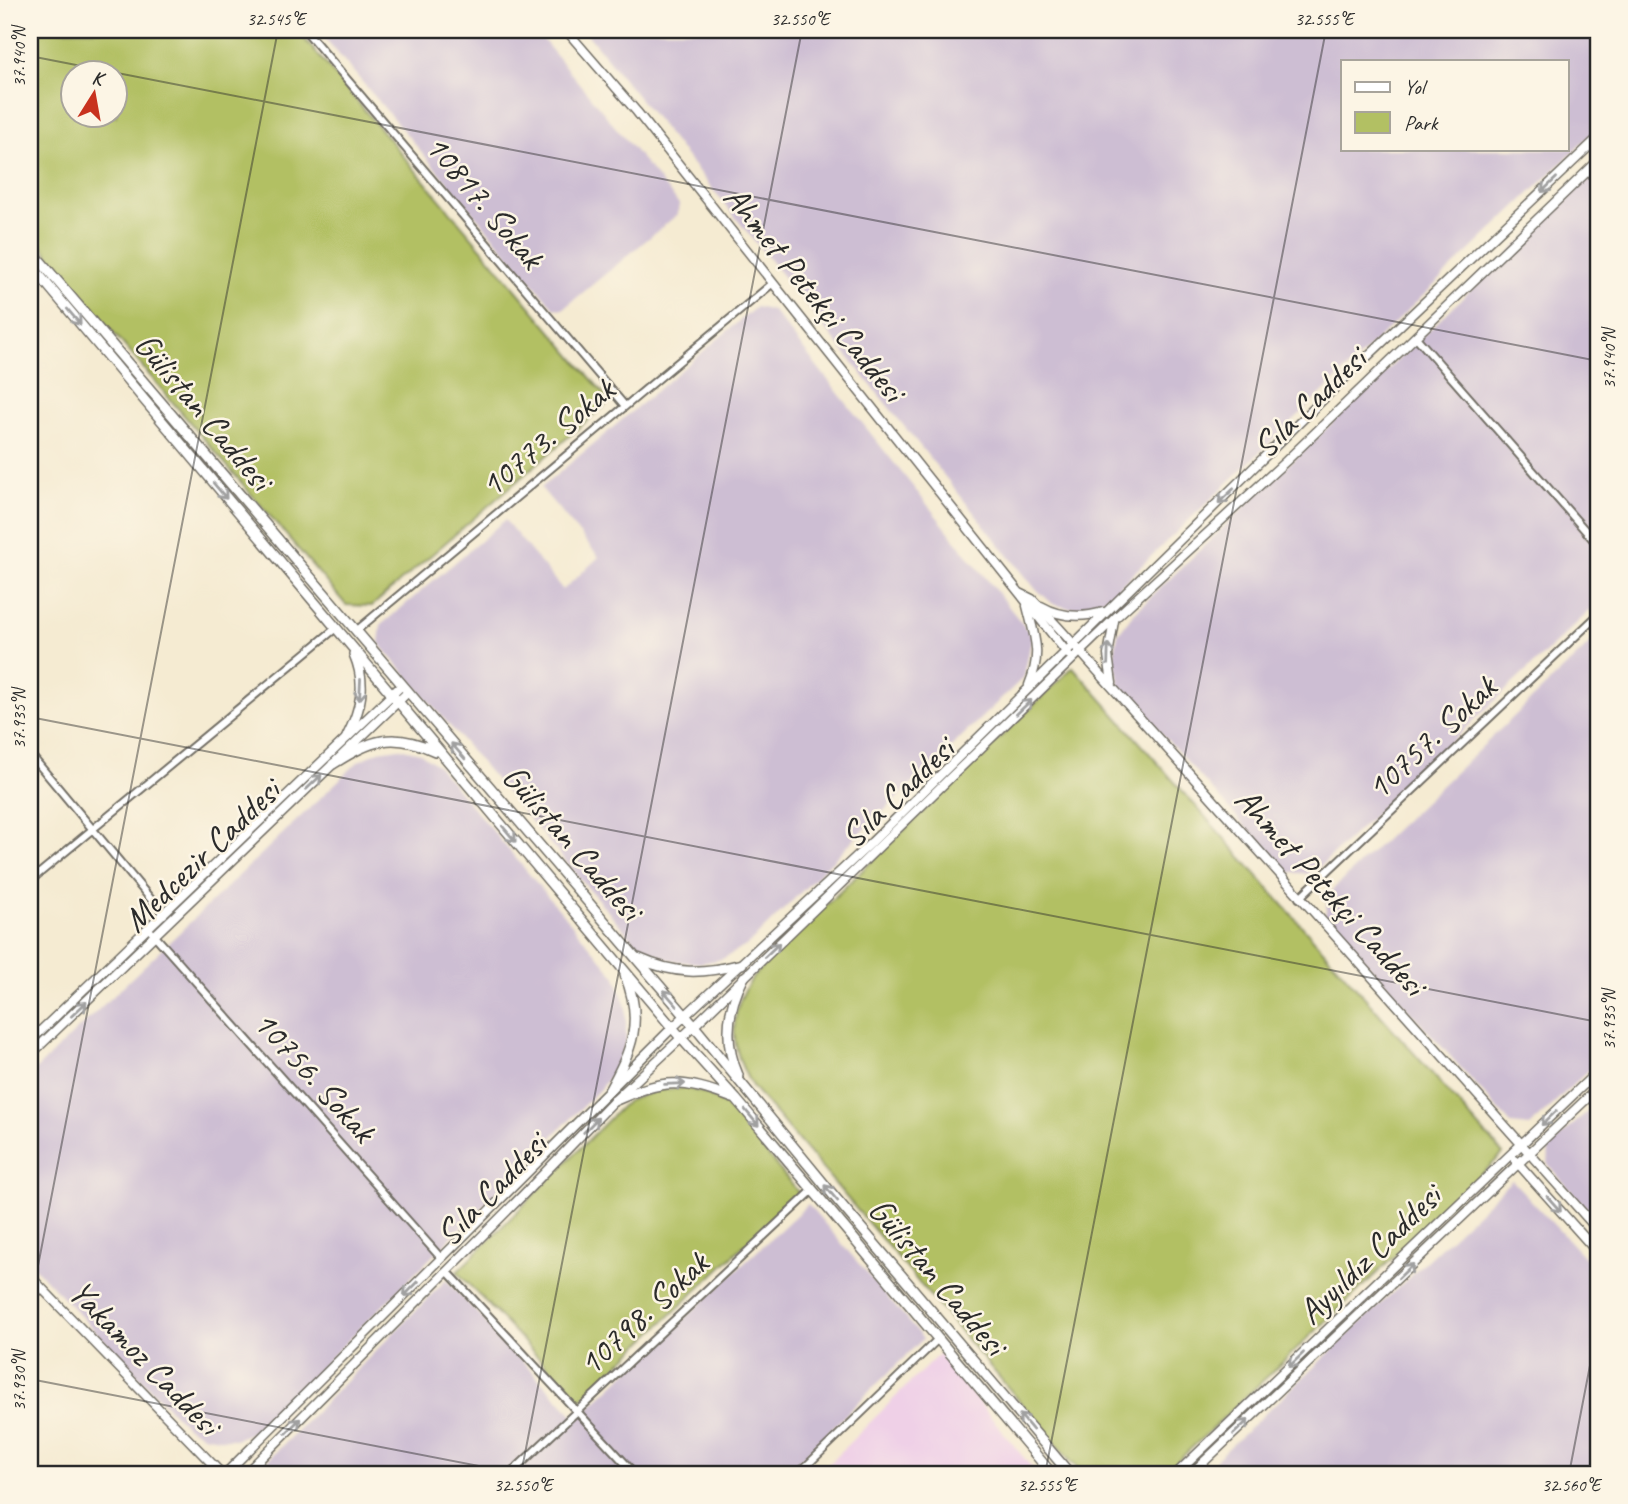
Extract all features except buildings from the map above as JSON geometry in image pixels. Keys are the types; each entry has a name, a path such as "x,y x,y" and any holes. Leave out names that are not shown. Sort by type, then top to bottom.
{"main road":[{"name":"Gülistan Caddesi","path":"30,249 686,1016 1070,1474"},
{"name":"Gülistan Caddesi","path":"30,264 440,753 1052,1474"},
{"path":"346,737 356,718 362,688 359,669 349,643"},
{"path":"333,764 356,749 383,740 414,742 440,753"},
{"path":"634,956 655,965 698,972 742,964"},
{"path":"609,1091 628,1057 634,1037 635,1015 631,992 621,967"},
{"path":"743,1086 730,1056 728,1034 734,999 744,977"},
{"path":"614,1101 650,1087 684,1083 736,1099"}],"street":[{"name":"10817. Sokak","path":"305,30 625,406"},
{"name":"Ahmet Petekçi Caddesi","path":"566,30 637,112 1020,593 1073,644 1299,898 1387,991 1598,1230"},
{"name":"Sıla Caddesi","path":"224,1474 673,1027 872,842 1353,370 1598,138"},
{"name":"Sıla Caddesi","path":"245,1474 614,1101 1080,652 1416,337 1598,161"},
{"name":"10773. Sokak","path":"356,631 773,284"},
{"path":"1416,337 1598,545"},
{"name":"Ahmet Petekçi Caddesi","path":"1029,601 1073,660"},
{"path":"1029,601 1062,614 1092,615 1106,611"},
{"path":"1027,688 1037,665 1036,639 1029,601"},
{"name":"10757. Sokak","path":"1299,898 1598,615"},
{"path":"1114,690 1109,677 1108,655 1115,619"},
{"path":"30,881 336,628"},
{"name":"Medcezir Caddesi","path":"30,1041 346,737 405,688"},
{"name":"Medcezir Caddesi","path":"30,1055 333,764 394,698"},
{"path":"30,754 163,914 171,920"},
{"name":"10756. Sokak","path":"148,928 442,1258"},
{"name":"Ayyıldız Caddesi","path":"1176,1474 1598,1071"},
{"name":"Ayyıldız Caddesi","path":"1191,1474 1598,1088"},
{"path":"1510,1155 1598,1253"},
{"name":"10798. Sokak","path":"510,1474 812,1191"},
{"path":"447,1271 635,1474"},
{"name":"Yakamoz Caddesi","path":"30,1276 224,1474"},
{"path":"798,1474 937,1340"}],"shaded area":[{"path":"318,30 535,30 679,204 678,214 563,309 554,308"},
{"path":"584,30 1598,30 1598,128 1115,591 1098,603 1079,608 1053,604 1034,587"},
{"path":"1598,168 1598,603 1312,874 1286,872 1120,687 1114,656 1118,634 1132,615"},
{"path":"756,307 773,311 1032,636 1024,677 759,934 746,946 722,959 701,963 682,962 662,958 635,943 379,643 381,625 505,520 563,590 599,557 541,488"},
{"path":"1598,636 1598,1061 1530,1126 1511,1124 1325,916 1328,894"},
{"path":"399,748 420,753 437,765 616,977 626,1007 626,1042 616,1067 600,1089 269,1419 253,1432 235,1439 203,1435 186,1426 30,1263 30,1075 359,761 379,751"},
{"path":"1598,1101 1598,1221 1548,1165 1549,1148"},
{"path":"1512,1180 1598,1272 1598,1474 1201,1474"},
{"path":"808,1204 923,1339 785,1474 254,1474 446,1280 577,1419"},
{"path":"939,1354 1037,1474 818,1474"}],"green space":[{"path":"30,30 297,30 610,401 372,606 346,605 64,275 30,230"},
{"path":"1073,667 1503,1154 1164,1474 1085,1474 1072,1463 752,1086 738,1056 735,1042 736,1013 748,985 758,971"},
{"path":"684,1088 704,1093 726,1105 799,1193 580,1401 457,1272 627,1101 658,1090"}]}
